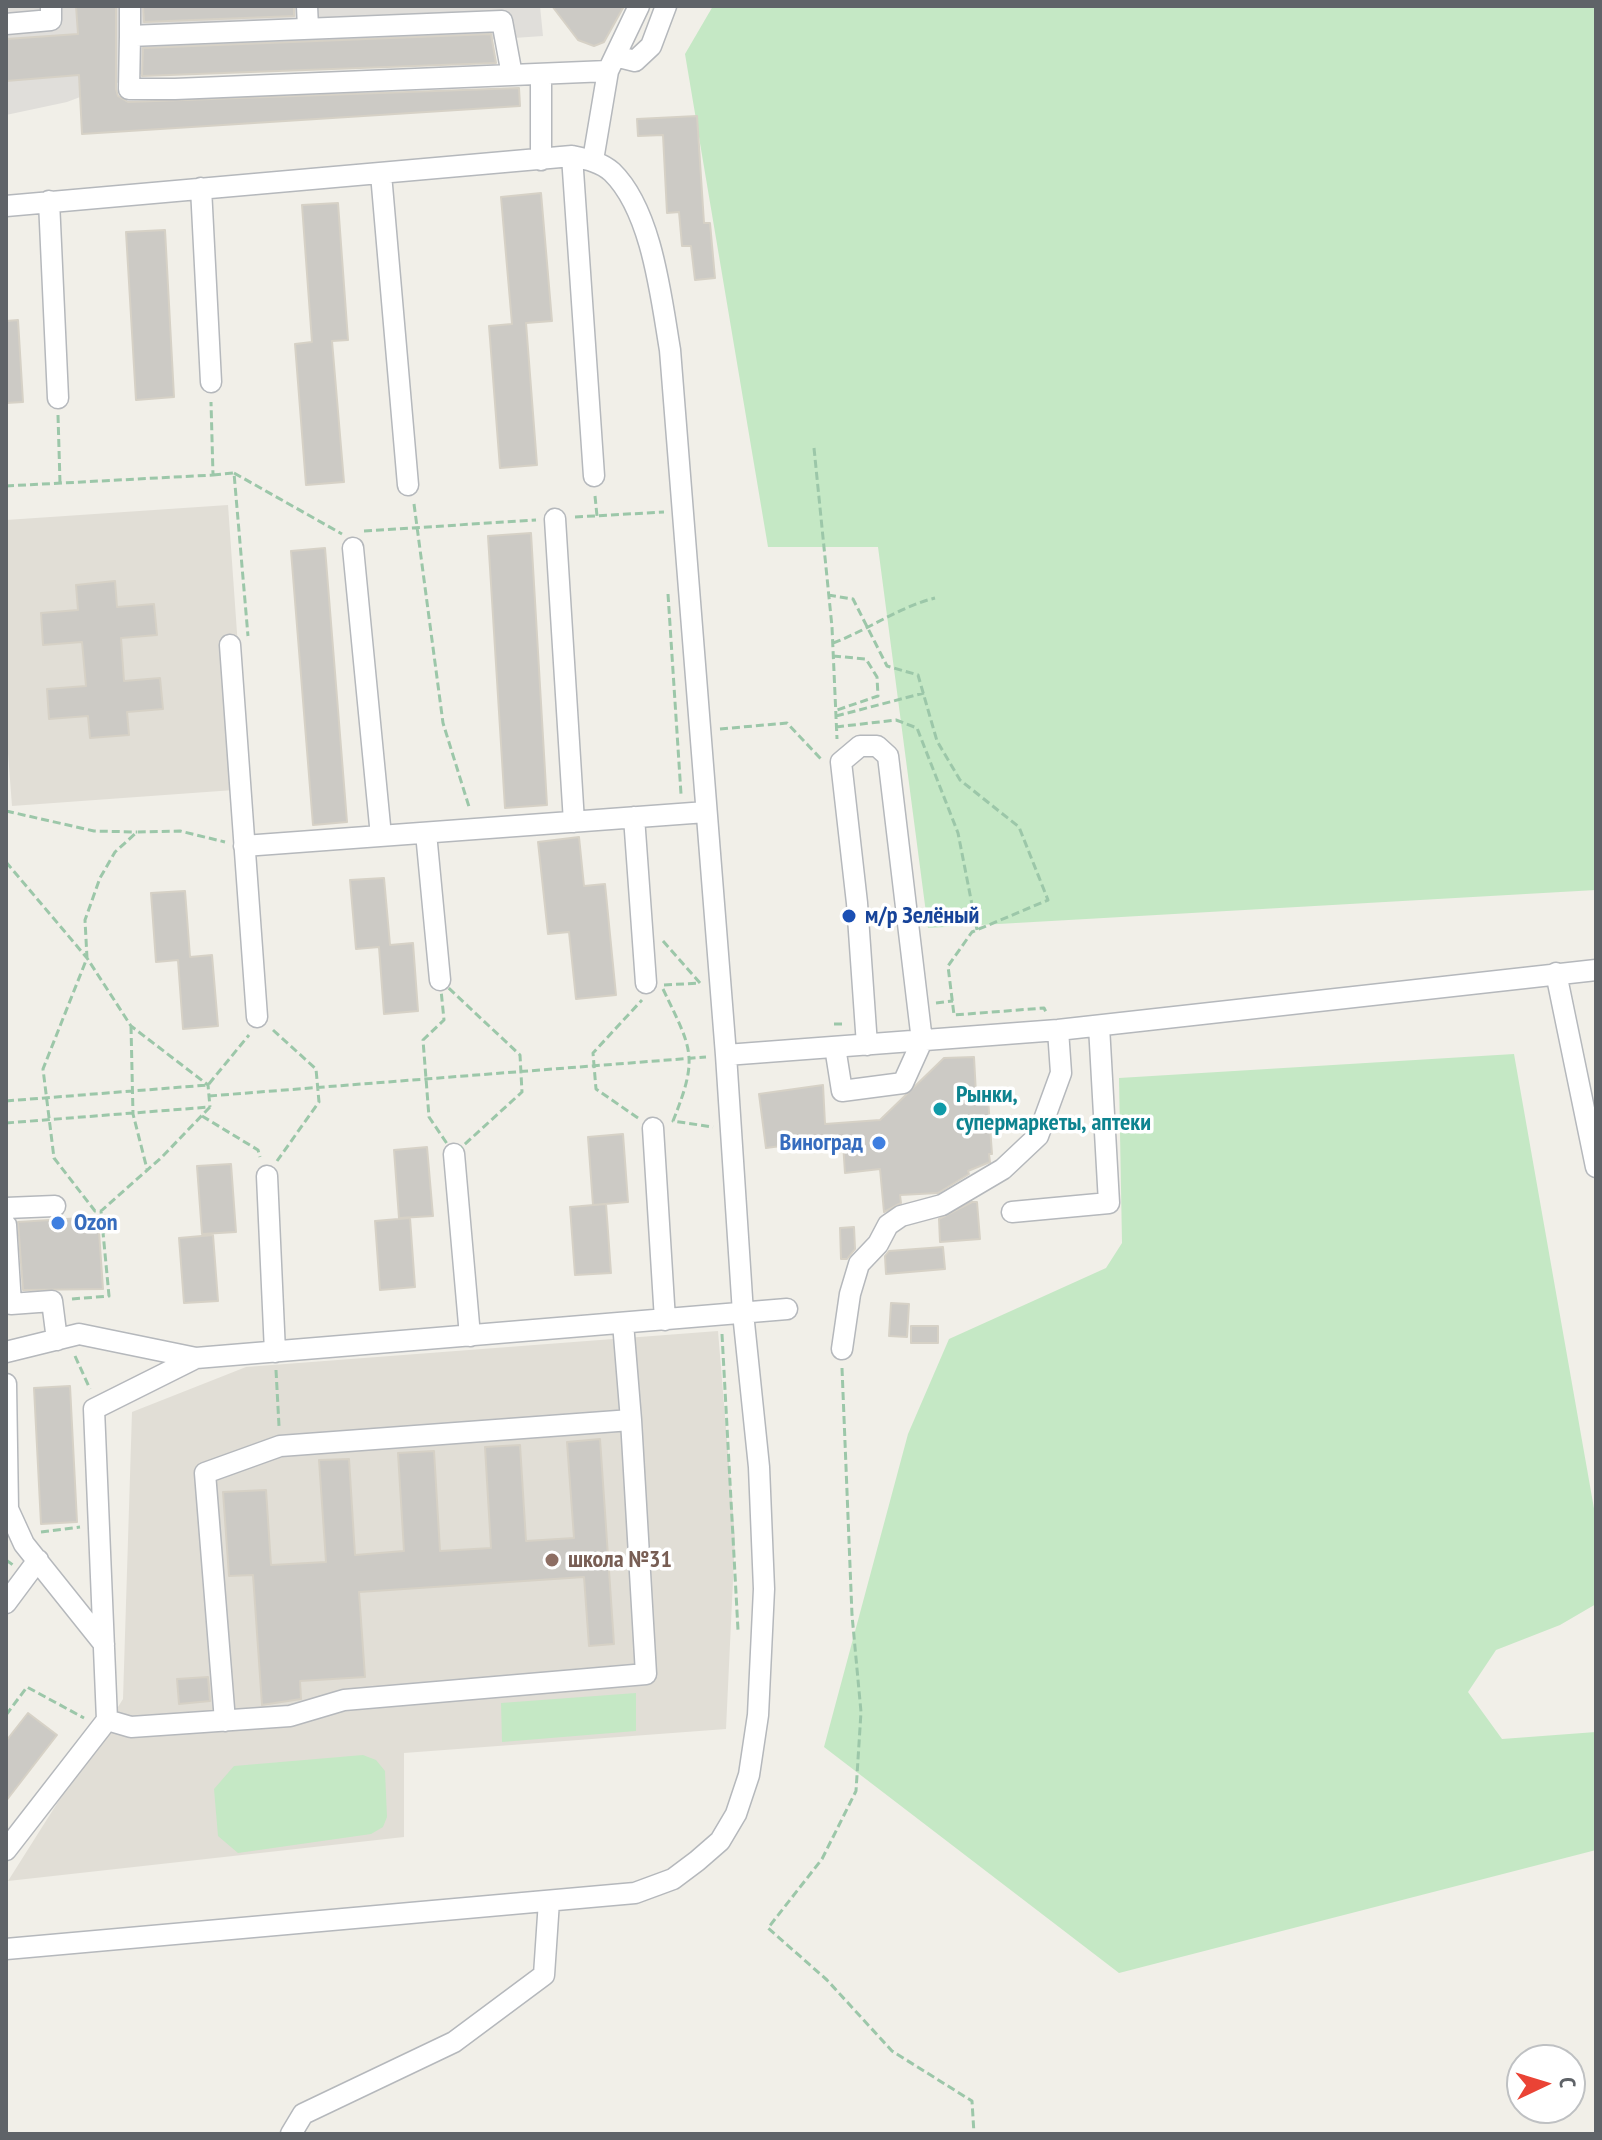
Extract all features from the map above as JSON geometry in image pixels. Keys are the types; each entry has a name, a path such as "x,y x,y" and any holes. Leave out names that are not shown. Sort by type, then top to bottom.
{"street":[{"path":"6,24 51,20 51,6"},
{"path":"130,6 129,89 541,74 635,61 651,46 666,6"},
{"path":"307,6 308,28"},
{"path":"593,160 612,63 639,6"},
{"path":"130,36 502,21 512,75"},
{"path":"541,74 541,160"},
{"path":"572,156 594,476"},
{"path":"6,206 572,156 593,160 611,170 631,195 651,251 670,350 706,812 710,982 726,1055 743,1313 759,1467 764,1589 758,1715 749,1775 720,1841 673,1879 635,1893 6,1949"},
{"path":"381,174 408,485"},
{"path":"201,188 211,382"},
{"path":"49,201 58,398"},
{"path":"555,519 574,822"},
{"path":"347,540 381,836"},
{"path":"230,645 257,1017"},
{"path":"835,1047 842,1091 903,1083 922,1041 888,756 877,746 860,746 841,762 857,903 867,1045"},
{"path":"244,846 706,812"},
{"path":"634,817 646,983"},
{"path":"426,833 440,980"},
{"path":"726,1055 1099,1026 1596,970"},
{"path":"1556,973 1596,1167"},
{"path":"1012,1212 1109,1203 1099,1026"},
{"path":"842,1349 850,1294 859,1264 878,1244 888,1225 901,1216 942,1205 991,1176 1038,1136 1061,1073 1058,1030"},
{"path":"653,1128 665,1320"},
{"path":"454,1154 470,1336"},
{"path":"267,1176 275,1352"},
{"path":"6,1208 55,1206"},
{"path":"6,1225 11,1304 52,1301 57,1340"},
{"path":"6,1352 79,1334 196,1358 787,1309"},
{"path":"104,1724 131,1727 290,1716 344,1700 646,1674 623,1323"},
{"path":"6,1850 104,1724 104,1645 94,1409 196,1358"},
{"path":"6,1384 8,1509 24,1544 104,1645"},
{"path":"225,1721 205,1473 280,1446 631,1420"},
{"path":"6,1603 38,1560"},
{"path":"291,2134 303,2114 454,2042 544,1975 549,1901"}],"path":[{"path":"6,486 213,475 211,382"},
{"path":"58,398 60,483"},
{"path":"234,473 347,540 419,527 681,511"},
{"path":"408,485 419,527 443,723 476,829"},
{"path":"668,591 683,814"},
{"path":"828,595 853,599 887,666 918,675 937,741 960,780 1019,827 1048,900 977,930 948,966 954,1015 1044,1008 1058,1030"},
{"path":"833,643 869,629 909,605 935,598"},
{"path":"833,656 866,659 877,677 878,696 836,710"},
{"path":"836,716 924,693"},
{"path":"836,727 896,720 917,728 958,833 977,930"},
{"path":"713,730 787,723 844,784"},
{"path":"6,811 94,831 180,831 244,846"},
{"path":"137,832 115,852 100,878 85,920 87,958 43,1069 54,1158 95,1211 101,1211 210,1107"},
{"path":"6,862 87,958 131,1026 208,1085 210,1107"},
{"path":"641,918 710,982"},
{"path":"440,980 520,1055 522,1092 454,1154 429,1117 423,1040 444,1020 440,980"},
{"path":"673,1121 691,1077 688,1041 661,985 710,982"},
{"path":"646,983 641,1005 593,1053 596,1089 653,1128 673,1121 731,1130"},
{"path":"6,1101 208,1085 249,1038 248,1017 257,1017 316,1069 319,1102 267,1176"},
{"path":"131,1026 133,1114 147,1170"},
{"path":"209,1096 726,1055"},
{"path":"6,1123 210,1107"},
{"path":"201,1115 258,1150 267,1176"},
{"path":"52,1301 109,1296 101,1211"},
{"path":"722,1322 738,1630"},
{"path":"842,1349 843,1436 861,1712 856,1791 822,1859 768,1928 827,1980 892,2051 972,2101 974,2134"},
{"path":"275,1352 280,1446"},
{"path":"24,1544 42,1532 75,1529 98,1517"},
{"path":"6,1715 27,1687 104,1724"}],"shaded area":[{"path":"6,6 540,6 543,36 175,61 67,102 6,115"},
{"path":"228,505 248,789 12,806 6,727 6,520"},
{"path":"718,1331 735,1538 726,1729 404,1753 404,1837 8,1881 123,1699 132,1412 246,1367"}],"green space":[{"path":"713,6 1596,6 1596,890 928,928 878,547 768,547 685,54"},
{"path":"1514,1054 1596,1520 1596,1604 1560,1625 1496,1650 1468,1692 1502,1739 1596,1732 1596,1850 1119,1973 824,1747 908,1434 949,1339 1106,1268 1122,1243 1119,1078"},
{"path":"636,1693 636,1731 502,1742 501,1703"},
{"path":"363,1755 376,1760 385,1771 387,1817 383,1827 371,1834 238,1853 218,1836 214,1789 234,1766"}],"building":[{"path":"76,6 116,6 116,89 118,96 128,102 519,88 520,106 82,134 79,75 6,81 6,39 78,34"},
{"path":"143,6 294,6 294,16 144,22"},
{"path":"552,6 624,6 604,42 594,46 578,40"},
{"path":"491,34 496,63 142,76 143,48"},
{"path":"697,116 704,223 710,223 715,278 695,280 691,246 682,246 679,212 667,213 663,135 638,136 637,119"},
{"path":"541,193 552,321 526,323 537,465 500,468 489,326 512,324 501,197"},
{"path":"338,203 348,340 332,341 344,482 306,485 295,344 312,342 302,205"},
{"path":"165,230 174,397 136,400 126,232"},
{"path":"18,320 23,402 6,403 6,321"},
{"path":"531,533 547,805 505,808 488,536"},
{"path":"325,548 347,822 313,825 291,551"},
{"path":"115,581 117,607 154,604 157,635 121,638 124,681 160,678 163,709 127,712 129,735 90,738 88,716 49,719 47,689 86,686 82,642 43,645 41,613 78,610 76,585"},
{"path":"579,837 584,886 605,884 616,995 576,999 569,932 548,934 538,842"},
{"path":"384,878 390,945 413,943 418,1011 384,1014 379,947 356,949 350,880"},
{"path":"185,891 190,957 212,955 218,1026 183,1029 178,960 156,962 151,893"},
{"name":"Рынки, супермаркеты, аптеки","path":"974,1057 976,1094 988,1098 990,1162 968,1171 969,1174 938,1193 900,1195 901,1203 884,1212 880,1169 845,1173 843,1143 812,1146 811,1142 766,1148 759,1094 823,1085 825,1124 880,1120 944,1058"},
{"path":"623,1134 628,1202 593,1205 588,1137"},
{"path":"427,1147 433,1216 399,1218 394,1150"},
{"path":"231,1164 236,1232 202,1234 197,1166"},
{"path":"977,1202 980,1239 940,1242 939,1219"},
{"path":"606,1204 611,1273 575,1275 570,1207"},
{"path":"98,1217 103,1289 23,1290 18,1222"},
{"path":"410,1218 415,1287 380,1290 375,1221"},
{"path":"854,1227 855,1249 847,1259 841,1259 840,1228"},
{"path":"213,1235 218,1301 184,1303 179,1238"},
{"path":"943,1247 945,1269 886,1274 885,1256 889,1251"},
{"path":"891,1303 909,1304 907,1337 889,1336"},
{"path":"911,1326 938,1326 938,1343 911,1343"},
{"path":"70,1386 77,1522 41,1524 34,1388"},
{"path":"600,1439 614,1644 589,1646 584,1577 359,1592 365,1677 300,1681 301,1699 262,1705 253,1575 229,1576 223,1492 266,1490 271,1565 326,1562 319,1460 349,1459 355,1555 404,1551 398,1453 434,1451 440,1551 491,1548 485,1447 520,1445 526,1541 574,1538 567,1442"},
{"path":"208,1677 210,1701 179,1704 177,1679"},
{"path":"28,1713 57,1735 6,1801 6,1741"}],"place":[{"name":"м/р Зелёный","path":"849,916"},
{"name":"Рынки, супермаркеты, аптеки","path":"940,1109"},
{"name":"Виноград","path":"879,1143"},
{"name":"Ozon","path":"58,1223"},
{"name":"школа №31","path":"552,1560"}]}
